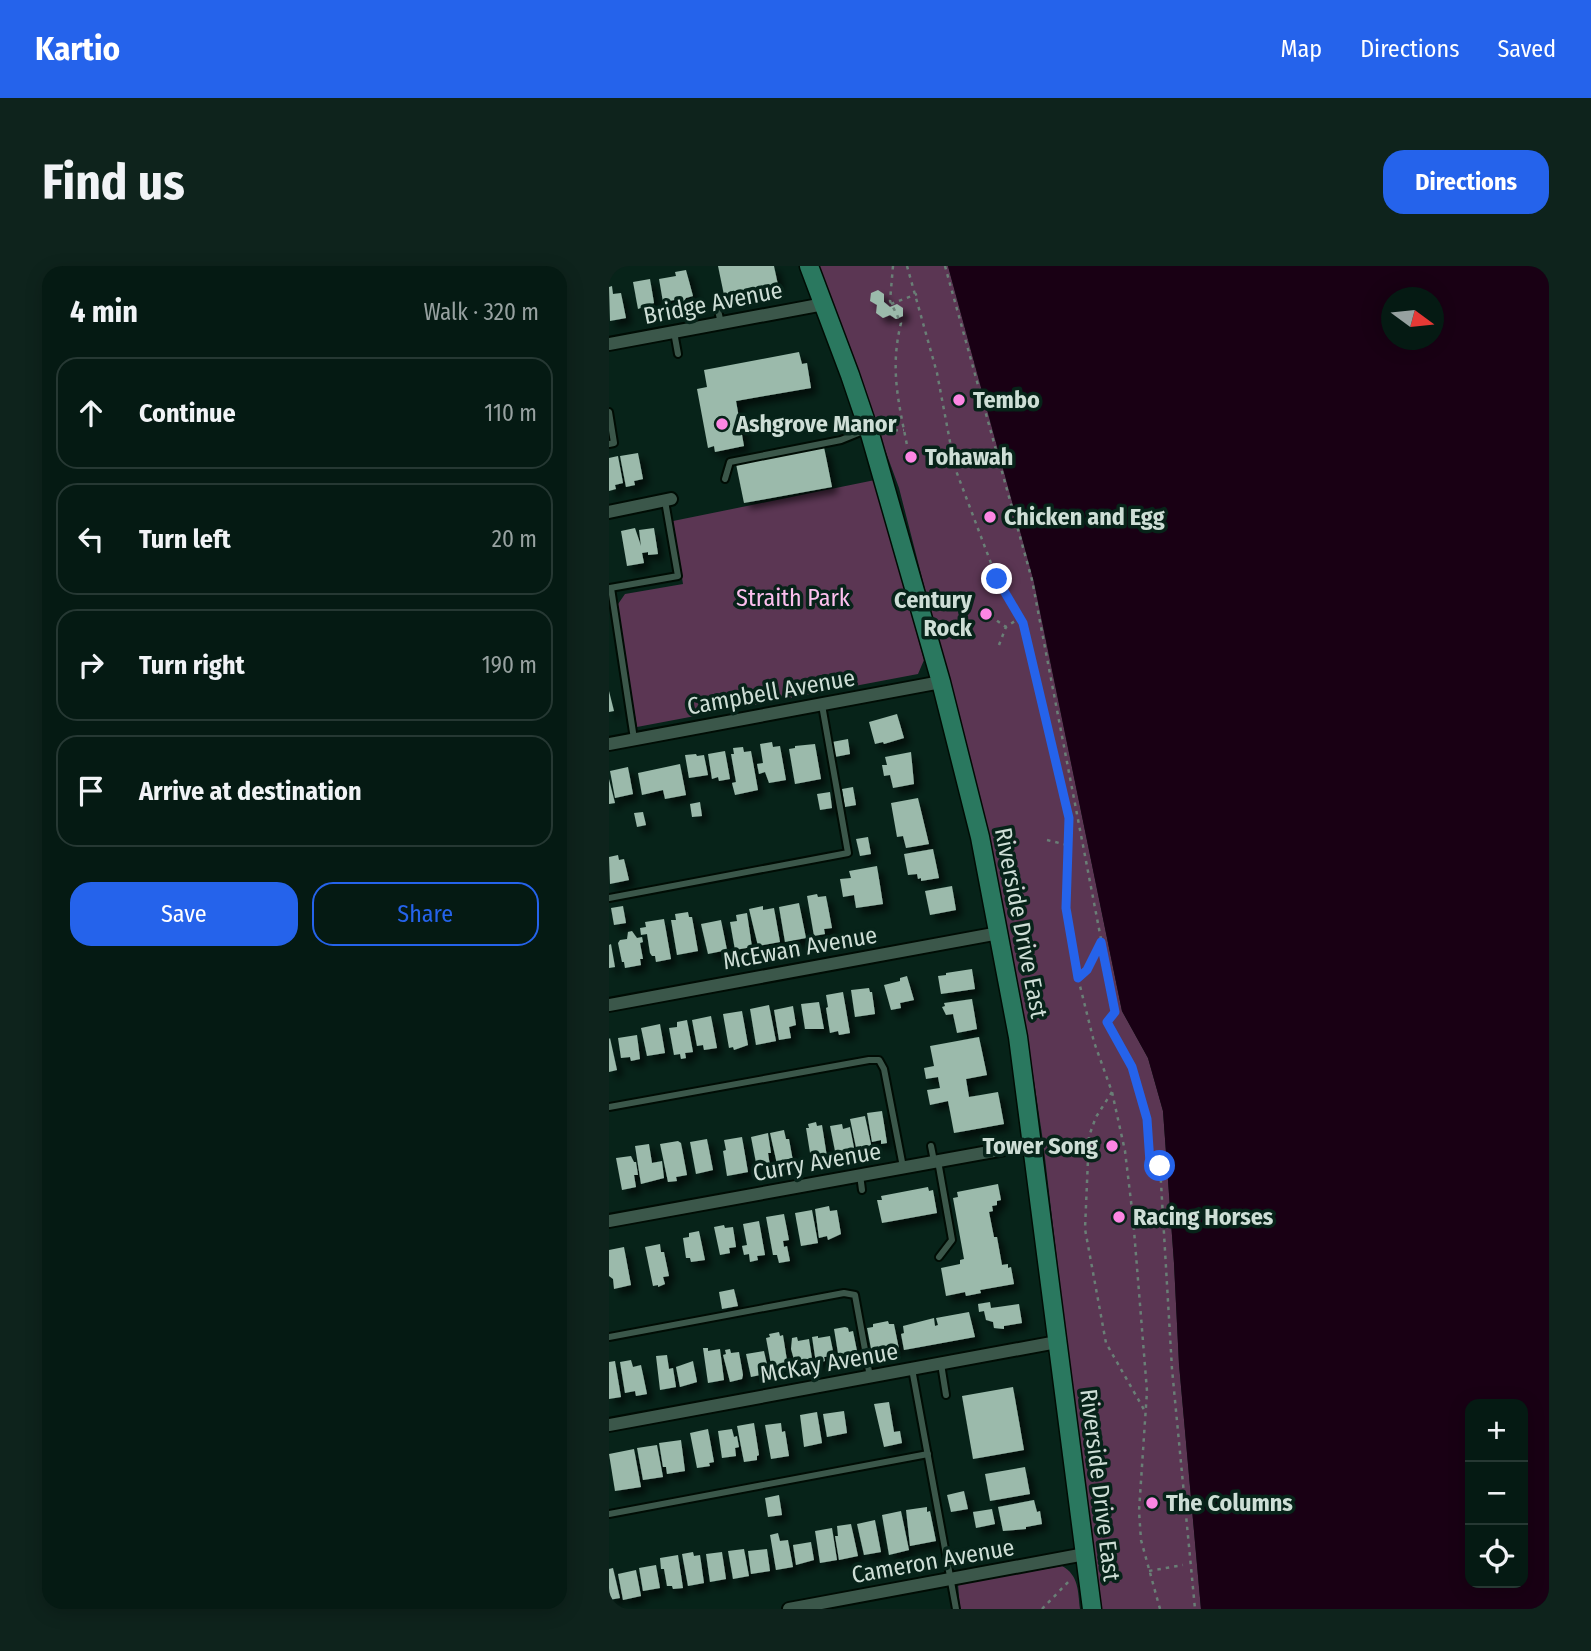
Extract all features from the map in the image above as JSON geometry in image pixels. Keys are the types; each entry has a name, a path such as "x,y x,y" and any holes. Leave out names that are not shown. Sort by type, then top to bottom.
{"main road":[{"name":"Riverside Drive East","path":"809,266 876,430 980,837 1018,1037 1092,1609"}],"street":[{"name":"Bridge Avenue","path":"609,344 824,303"},
{"path":"609,512 672,498"},
{"name":"Campbell Avenue","path":"609,744 941,682"},
{"name":"McEwan Avenue","path":"609,1005 999,933"},
{"name":"Curry Avenue","path":"609,1221 1032,1144"},
{"name":"McKay Avenue","path":"609,1425 1057,1342"},
{"name":"Cameron Avenue","path":"789,1609 1084,1554"}],"lane":[{"path":"716,302 721,323"},
{"path":"674,332 678,354"},
{"path":"609,412 614,443 609,444"},
{"path":"725,479 730,462 841,440 876,430"},
{"path":"634,739 610,588 677,576 672,498"},
{"path":"609,898 848,853 822,704"},
{"path":"609,1107 879,1060 884,1069 903,1167"},
{"path":"931,1146 952,1240 939,1257"},
{"path":"860,1175 862,1190"},
{"path":"609,1337 844,1293 855,1295 870,1377"},
{"path":"941,1364 946,1395"},
{"path":"912,1369 956,1609"},
{"path":"609,1514 928,1454"}],"path":[{"path":"893,266 891,304 901,323 896,345 894,377 907,445"},
{"path":"907,266 939,383 953,458 964,496 997,579 1021,617 1031,649 1069,818 1066,908 1078,978 1094,1042 1112,1091 1125,1151 1133,1218 1145,1361 1146,1413 1139,1511 1141,1540 1160,1609"},
{"path":"945,266 1032,580 1115,1012 1107,1022 1132,1067 1147,1119 1150,1163 1160,1166 1172,1369 1195,1609"},
{"path":"891,304 916,294"},
{"path":"876,430 904,430"},
{"path":"989,617 1006,627"},
{"path":"999,645 1006,627 1021,617"},
{"path":"1048,840 1067,845"},
{"path":"1078,978 1087,970 1101,942"},
{"path":"1112,1091 1096,1117 1089,1136 1085,1229 1106,1343 1146,1413"},
{"path":"1149,1571 1183,1565"},
{"path":"1042,1609 1071,1581"}],"green space":[{"path":"818,266 948,266 1034,582 1122,1011 1148,1058 1163,1111 1179,1364 1201,1609 1102,1609 1043,1141 1029,1048 990,842 899,488"},
{"name":"Straith Park","path":"875,480 924,660 918,674 637,727 616,607 625,594 683,584 673,521"},
{"path":"1062,1566 1075,1579 1080,1609 960,1609 958,1584"}],"shaded area":[{"path":"948,266 1549,266 1549,1609 1201,1609 1179,1364 1163,1111 1148,1058 1122,1011 1034,582"}],"building":[{"path":"718,266 774,266 778,285 724,295"},
{"path":"686,270 693,296 683,302 680,299 663,302 659,279 676,276 675,272"},
{"path":"650,279 654,303 638,309 633,282"},
{"path":"612,286 613,294 621,293 626,318 610,321 609,287"},
{"path":"878,290 884,294 884,302 890,307 897,304 903,308 903,316 896,319 890,315 883,318 876,313 877,305 870,301 871,293"},
{"name":"Ashgrove Manor","path":"799,352 802,364 807,363 811,388 736,401 744,446 715,452 714,446 708,448 697,389 707,387 704,370"},
{"path":"824,447 832,487 744,503 736,464"},
{"path":"638,453 643,479 626,487 620,456"},
{"path":"618,456 623,483 615,485 616,489 609,491 609,458"},
{"path":"635,528 641,546 639,530 654,528 658,554 642,553 644,563 627,566 621,531"},
{"path":"609,691 614,711 609,712"},
{"path":"897,714 904,738 875,744 869,722"},
{"path":"848,739 850,754 835,757 832,742"},
{"path":"772,742 773,747 780,746 786,780 769,783 765,772 759,774 757,764 763,763 760,744"},
{"path":"815,744 821,779 795,784 789,749"},
{"path":"743,747 744,752 751,751 758,790 735,795 732,783 736,782 731,754 734,754 733,748"},
{"path":"725,751 730,779 712,779 708,754"},
{"path":"911,752 914,784 893,788 890,775 884,776 882,765 887,765 885,757"},
{"path":"685,755 704,755 708,775 689,778"},
{"path":"680,764 686,795 665,799 663,790 642,795 638,773"},
{"path":"628,767 633,794 615,798 610,771"},
{"path":"609,779 615,803 609,804"},
{"path":"853,787 856,805 845,807 842,789"},
{"path":"830,792 832,808 820,810 817,794"},
{"path":"918,798 929,844 906,848 903,836 897,837 891,803"},
{"path":"700,802 702,816 692,817 690,804"},
{"path":"643,812 646,825 637,827 634,813"},
{"path":"868,837 871,854 860,856 856,839"},
{"path":"933,849 939,878 921,881 917,874 908,875 904,854"},
{"path":"618,855 619,860 624,859 629,880 610,884 609,857"},
{"path":"877,866 883,904 856,908 854,895 843,897 840,879 851,878 849,871"},
{"path":"952,886 956,910 930,915 925,891"},
{"path":"817,894 818,897 826,896 832,928 824,929 825,934 814,936 807,896"},
{"path":"799,903 806,938 785,942 779,907"},
{"path":"623,906 626,923 614,925 611,908"},
{"path":"763,906 763,910 774,908 780,942 758,946 749,909"},
{"path":"688,912 689,917 692,917 698,951 677,955 671,920 676,920 675,914"},
{"path":"747,913 752,947 735,950 730,922 737,921 736,915"},
{"path":"664,919 671,959 656,962 655,956 650,953 647,934 641,935 640,928 646,927 645,922"},
{"path":"721,920 727,950 708,954 701,924"},
{"path":"632,931 637,938 642,937 643,942 640,943 643,959 640,959 641,965 625,968 618,943 627,939 628,932"},
{"path":"611,944 615,967 609,968 609,945"},
{"path":"972,969 975,989 941,994 938,976"},
{"path":"907,976 914,1000 900,1003 901,1008 891,1010 884,985 900,981 900,978"},
{"path":"869,988 875,1014 855,1017 851,990"},
{"path":"843,992 850,1033 839,1035 838,1031 830,1033 826,995"},
{"path":"972,999 977,1029 957,1033 953,1014 946,1015 942,1007 945,1006 944,1003"},
{"path":"819,1002 824,1029 805,1029 801,1004"},
{"path":"769,1005 776,1041 756,1045 750,1009"},
{"path":"793,1006 796,1025 789,1027 791,1038 779,1040 774,1010"},
{"path":"742,1011 748,1045 734,1050 733,1047 729,1048 723,1014"},
{"path":"711,1016 717,1048 704,1050 703,1045 697,1046 692,1020"},
{"path":"687,1020 693,1052 685,1053 686,1058 681,1059 680,1054 674,1055 669,1028 677,1027 677,1022"},
{"path":"660,1024 665,1053 647,1056 641,1028"},
{"path":"637,1035 640,1059 631,1061 630,1057 621,1058 618,1038"},
{"path":"979,1037 987,1075 966,1079 969,1097 998,1092 1004,1124 954,1133 948,1101 930,1105 927,1090 940,1088 938,1077 926,1079 924,1068 934,1066 930,1046"},
{"path":"609,1039 617,1070 609,1072"},
{"path":"882,1111 887,1143 881,1144 881,1140 872,1142 867,1113"},
{"path":"865,1116 872,1149 857,1152 850,1119"},
{"path":"816,1122 817,1126 822,1125 827,1157 811,1159 806,1128 809,1128 808,1124"},
{"path":"842,1124 843,1129 850,1127 855,1153 836,1156 830,1126"},
{"path":"784,1130 786,1139 789,1139 793,1161 777,1164 770,1133"},
{"path":"768,1133 770,1166 757,1168 751,1137"},
{"path":"742,1137 748,1172 727,1176 724,1140"},
{"path":"707,1139 713,1170 696,1174 690,1142"},
{"path":"678,1141 681,1143 687,1175 676,1177 677,1181 668,1182 660,1144"},
{"path":"649,1144 652,1163 662,1161 664,1178 641,1184 635,1146"},
{"path":"631,1156 636,1162 636,1187 622,1190 616,1158"},
{"path":"998,1184 1001,1200 992,1206 993,1211 989,1212 1002,1265 1008,1264 1008,1268 1011,1267 1014,1284 980,1290 981,1293 966,1296 965,1292 946,1296 941,1268 960,1264 960,1260 964,1259 953,1198 958,1197 957,1192"},
{"path":"928,1187 929,1191 933,1190 937,1213 882,1223 877,1200 882,1200 881,1196"},
{"path":"829,1206 830,1211 837,1210 841,1234 828,1240 827,1236 819,1238 815,1209"},
{"path":"812,1210 818,1243 801,1246 795,1213"},
{"path":"784,1214 789,1240 783,1241 784,1247 787,1246 790,1261 779,1263 777,1255 773,1255 766,1217"},
{"path":"759,1221 765,1255 757,1256 758,1260 750,1262 749,1254 744,1255 742,1246 747,1245 743,1224"},
{"path":"724,1225 725,1228 733,1227 736,1247 729,1248 730,1253 720,1255 714,1227"},
{"path":"699,1231 705,1260 691,1262 690,1258 686,1258 683,1238 689,1237 689,1233"},
{"path":"660,1244 669,1276 663,1277 665,1284 658,1287 653,1286 645,1247"},
{"path":"624,1247 631,1285 614,1289 613,1279 609,1276 609,1250"},
{"path":"734,1289 738,1306 722,1309 719,1292"},
{"path":"990,1302 991,1308 1019,1304 1022,1323 1004,1326 1004,1329 994,1328 993,1322 986,1320 984,1311 979,1312 978,1304"},
{"path":"969,1312 975,1337 904,1350 901,1334 904,1333 903,1326 934,1318 935,1326 938,1325 936,1318"},
{"path":"888,1321 889,1324 894,1324 899,1349 872,1354 867,1328"},
{"path":"845,1327 849,1332 853,1331 858,1356 839,1359 834,1329"},
{"path":"779,1332 780,1336 783,1335 788,1367 772,1370 766,1338 770,1337 769,1334"},
{"path":"830,1336 834,1356 824,1357 825,1361 816,1363 812,1337"},
{"path":"797,1337 798,1341 809,1339 813,1365 796,1367 791,1349 792,1338"},
{"path":"703,1348 708,1348 708,1351 720,1349 724,1380 708,1383"},
{"path":"730,1349 731,1353 739,1352 743,1375 742,1379 730,1382 723,1355 726,1354 725,1350"},
{"path":"764,1351 768,1369 751,1377 746,1354"},
{"path":"667,1355 669,1369 673,1368 676,1387 660,1390 656,1356"},
{"path":"631,1360 633,1367 641,1365 647,1394 636,1396 635,1391 625,1393 620,1362"},
{"path":"615,1361 621,1397 609,1399 609,1362"},
{"path":"693,1361 697,1382 680,1387 676,1367"},
{"path":"1013,1387 1024,1450 973,1459 962,1396"},
{"path":"889,1402 894,1432 900,1431 902,1443 884,1447 874,1404"},
{"path":"844,1411 847,1433 827,1437 823,1414"},
{"path":"817,1412 822,1443 804,1447 800,1415"},
{"path":"754,1423 759,1455 757,1460 744,1462 737,1426"},
{"path":"781,1423 789,1456 771,1459 765,1425"},
{"path":"708,1429 714,1462 709,1463 710,1466 697,1468 690,1433"},
{"path":"732,1429 734,1437 737,1436 739,1447 735,1448 736,1456 722,1458 718,1431"},
{"path":"681,1440 685,1471 667,1474 666,1467 663,1467 659,1443"},
{"path":"657,1445 663,1477 643,1480 637,1448"},
{"path":"634,1449 641,1487 615,1491 609,1454"},
{"path":"1025,1467 1030,1494 990,1501 985,1474"},
{"path":"964,1491 968,1509 951,1512 947,1495"},
{"path":"779,1495 782,1515 768,1517 765,1498"},
{"path":"1034,1500 1037,1512 1040,1511 1042,1524 1003,1531 998,1507"},
{"path":"927,1507 936,1541 910,1546 906,1510"},
{"path":"992,1509 995,1524 976,1528 973,1512"},
{"path":"901,1511 909,1550 889,1555 882,1515"},
{"path":"875,1520 881,1552 864,1555 857,1524"},
{"path":"851,1524 858,1556 839,1560 835,1536 838,1536 837,1526"},
{"path":"832,1528 837,1560 820,1563 815,1531"},
{"path":"778,1533 780,1541 788,1540 793,1567 776,1570 770,1535"},
{"path":"811,1542 814,1560 796,1565 793,1545"},
{"path":"744,1549 749,1576 733,1579 728,1551"},
{"path":"767,1549 770,1571 751,1574 748,1551"},
{"path":"693,1552 694,1556 700,1555 704,1583 688,1586 682,1554"},
{"path":"722,1552 726,1579 710,1582 706,1554"},
{"path":"678,1555 683,1588 673,1589 672,1586 667,1586 660,1558"},
{"path":"656,1565 660,1588 643,1591 639,1568"},
{"path":"613,1568 620,1598 609,1600 609,1569"},
{"path":"636,1570 641,1596 623,1600 618,1574"}],"place":[{"name":"Tembo","path":"959,400"},
{"name":"Ashgrove Manor","path":"722,424"},
{"name":"Tohawah","path":"911,457"},
{"name":"Chicken and Egg","path":"990,517"},
{"name":"Century Rock","path":"986,614"},
{"name":"Tower Song","path":"1112,1146"},
{"name":"Racing Horses","path":"1119,1217"},
{"name":"The Columns","path":"1152,1503"}],"route":[{"path":"997,579 1018,612 1031,649 1069,818 1066,908 1078,978 1087,970 1101,942 1115,1012 1107,1022 1132,1067 1147,1119 1150,1164 1160,1166"}]}
